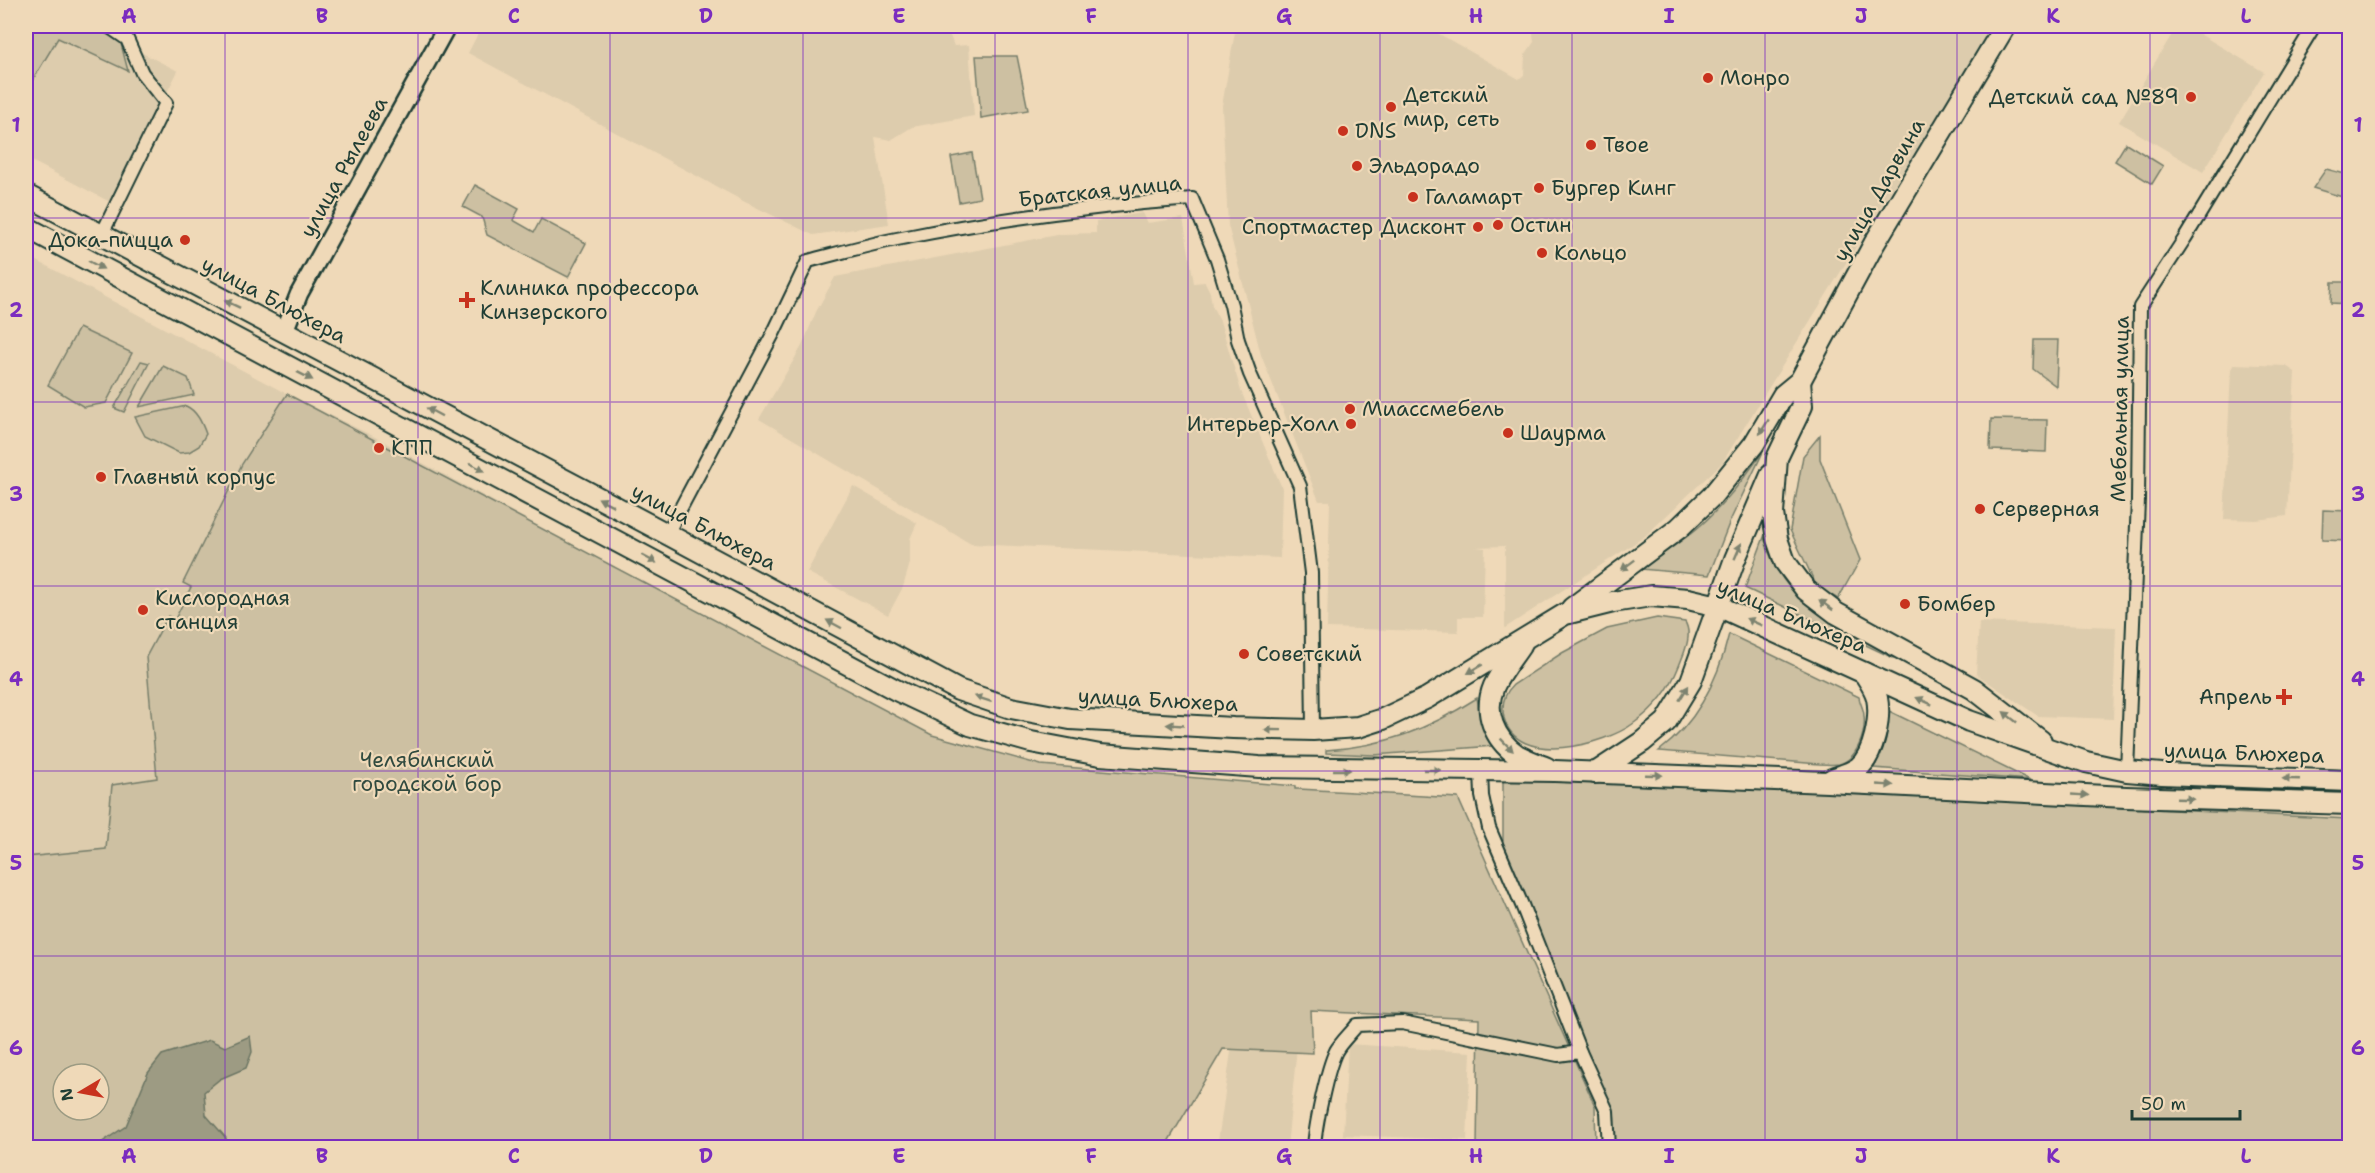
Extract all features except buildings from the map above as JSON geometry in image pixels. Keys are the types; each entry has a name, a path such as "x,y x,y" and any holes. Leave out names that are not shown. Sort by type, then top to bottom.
{"main road":[{"name":"улица Дарвина","path":"1565,614 1679,528 1712,496 1754,444 1783,395 1800,381 1880,234 2005,26"},
{"name":"улица Блюхера","path":"26,195 958,690 1011,708 1070,719 1313,730 1358,727 1383,719 1427,698 1565,614 1650,596 1688,599 1718,606 1969,721 2086,762 2127,771 2162,774 2349,781"},
{"path":"26,227 268,358 896,690 970,725 1031,742 1100,755 1311,770 1555,771 2126,797 2349,804"},
{"path":"268,358 284,332"},
{"name":"улица Дарвина","path":"1800,381 1802,406 1778,458 1773,514 1777,539 1785,562 1806,590 1836,613 1974,689 2056,753"},
{"path":"1595,773 1642,742 1666,722 1691,681 1718,606 1778,458"},
{"path":"1525,639 1494,686 1489,706 1490,720 1498,736 1517,754 1555,771"},
{"path":"1827,782 1858,768 1870,752 1878,706 1876,695 1864,673"}],"street":[{"path":"101,236 166,103 142,73 127,39 113,26"},
{"name":"улица Рылеева","path":"284,332 299,294 447,26"},
{"name":"Мебельная улица","path":"2127,771 2138,500 2140,307 2185,238 2314,26"},
{"name":"Братская улица","path":"667,534 774,332 808,261 901,238 996,222 1115,205 1192,199 1217,259 1231,305 1238,340 1250,375 1300,486 1311,573 1313,730"},
{"path":"1481,770 1482,796 1489,828 1580,1052 1607,1112 1609,1148"},
{"path":"1314,1148 1324,1094 1336,1051 1357,1025 1402,1023 1558,1055 1580,1052"}],"shaded area":[{"path":"26,26 89,26 178,71 110,202 26,158"},
{"path":"482,26 946,26 954,46 969,45 974,116 912,127 891,140 875,137 889,224 813,235 745,202 468,53"},
{"path":"1236,26 1425,26 1519,79 1524,75 1525,55 1534,42 1532,26 1993,26 1722,463 1644,537 1505,628 1505,546 1476,547 1485,548 1483,617 1458,617 1458,632 1327,628 1330,501 1319,501 1261,355 1228,225 1222,106"},
{"name":"Детский сад №89","path":"2177,26 2186,26 2264,72 2203,172 2119,122"},
{"path":"1142,213 1147,223 1183,218 1194,283 1205,282 1210,292 1212,306 1220,321 1241,391 1282,488 1280,558 971,544 759,419 802,346 816,312 835,277 1062,234 1096,233 1096,221"},
{"path":"26,255 287,394 373,436 609,564 157,778 112,785 106,849 26,857"},
{"path":"2234,364 2286,366 2295,372 2287,516 2256,520 2224,519 2231,369"},
{"path":"853,486 917,523 910,539 910,563 903,587 888,615 807,572"},
{"path":"1979,622 2116,627 2113,719 2038,716 1976,674"},
{"path":"250,1036 252,1052 246,1068 220,1079 204,1092 206,1115 226,1138 227,1147 95,1147 126,1126 148,1073 162,1055 210,1040 225,1047"},
{"path":"1348,1044 1471,1052 1467,1140 1343,1135"},
{"path":"1232,1045 1297,1047 1287,1147 1217,1148"}],"green space":[{"path":"26,26 89,26 120,40 128,71 58,38 26,91"},
{"path":"976,56 1017,56 1028,110 981,118"},
{"path":"2126,143 2163,166 2152,184 2115,161"},
{"path":"972,153 980,198 959,202 951,157"},
{"path":"2326,169 2349,175 2349,199 2313,188"},
{"path":"475,185 519,209 513,220 534,232 541,219 586,243 568,277 487,235 482,217 463,207"},
{"path":"2332,282 2349,282 2349,304 2331,303"},
{"path":"79,328 132,353 106,403 84,407 48,385"},
{"path":"2034,340 2058,340 2056,386 2033,369"},
{"path":"141,361 149,363 124,412 114,408"},
{"path":"163,366 188,378 194,395 139,407"},
{"name":"Челябинский городской бор","path":"287,394 932,735 1041,765 1295,786 1295,789 1458,798 1595,1106 1596,1147 1477,1147 1479,1019 1311,1011 1313,1053 1223,1049 1165,1147 26,1148 26,857 106,849 112,785 157,778 146,657 168,616 175,619 191,587 183,583 242,464"},
{"path":"186,406 196,414 206,434 199,446 189,452 179,453 145,436 135,417"},
{"path":"1991,419 2047,420 2046,452 1990,450"},
{"path":"1820,435 1820,459 1860,560 1838,599 1817,587 1790,530 1803,456"},
{"path":"1764,450 1730,521 1709,575 1640,569 1679,543 1710,517"},
{"path":"2323,510 2349,511 2349,541 2322,540"},
{"path":"1764,537 1772,560 1783,580 1798,596 1832,623 1894,653 1893,658 1745,588"},
{"path":"1657,618 1685,622 1688,633 1687,644 1671,683 1661,698 1634,723 1603,739 1563,748 1526,743 1512,733 1504,718 1503,709 1505,696 1513,685 1562,653 1607,629"},
{"path":"1729,634 1859,697 1864,713 1862,738 1851,757 1839,764 1829,764 1659,751 1685,727 1704,699 1719,668"},
{"path":"1477,698 1481,722 1493,746 1374,755 1326,753 1326,750 1367,745 1405,734 1441,719"},
{"path":"1889,711 2030,780 1874,768 1885,741"},
{"path":"1503,776 2349,819 2349,1147 1614,1147 1612,1112 1515,896 1503,843"}],"place":[{"name":"Монро","path":"1708,78"},
{"name":"Детский сад №89","path":"2191,97"},
{"name":"Детский мир, сеть","path":"1391,107"},
{"name":"DNS","path":"1343,131"},
{"name":"Твое","path":"1591,145"},
{"name":"Эльдорадо","path":"1357,166"},
{"name":"Бургер Кинг","path":"1539,188"},
{"name":"Галамарт","path":"1413,197"},
{"name":"Остин","path":"1498,225"},
{"name":"Спортмастер Дисконт","path":"1478,227"},
{"name":"Дока-пицца","path":"185,240"},
{"name":"Кольцо","path":"1542,253"},
{"name":"Клиника профессора Кинзерского","path":"467,300"},
{"name":"Миассмебель","path":"1350,409"},
{"name":"Интерьер-Холл","path":"1351,424"},
{"name":"Шаурма","path":"1508,433"},
{"name":"КПП","path":"379,448"},
{"name":"Главный корпус","path":"101,477"},
{"name":"Серверная","path":"1980,509"},
{"name":"Бомбер","path":"1905,604"},
{"name":"Кислородная станция","path":"143,610"},
{"name":"Советский","path":"1244,654"},
{"name":"Апрель","path":"2284,697"}]}
